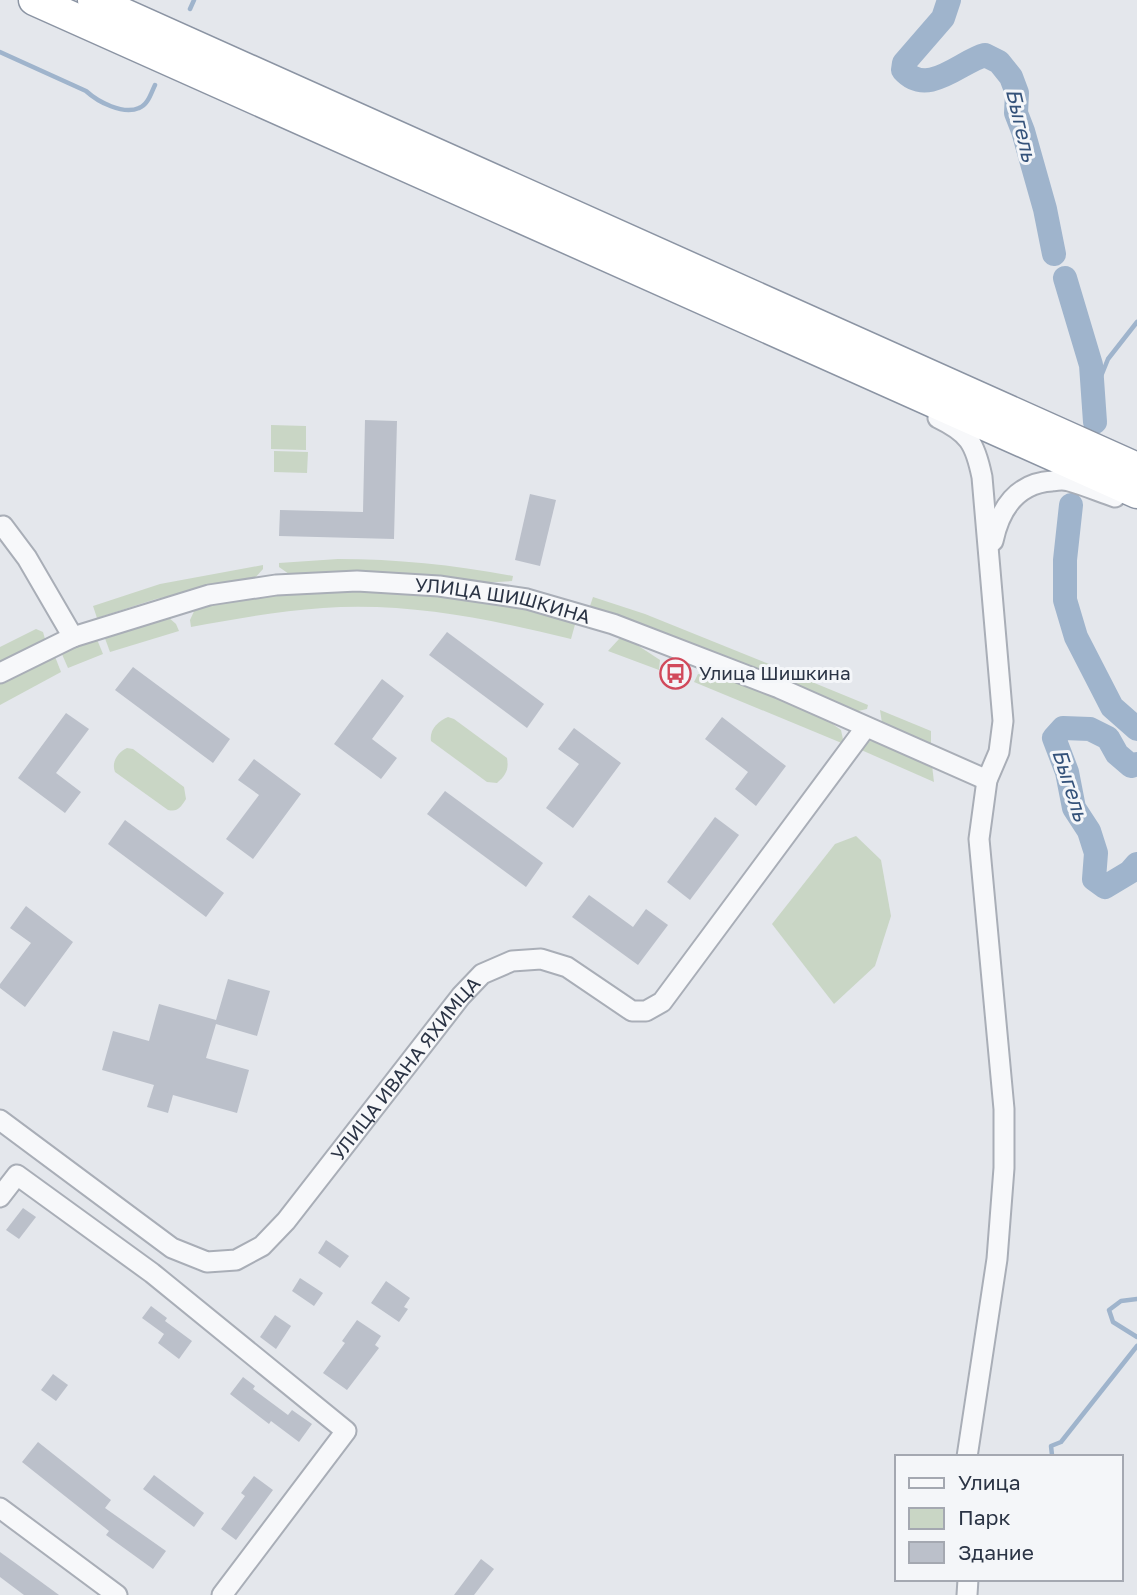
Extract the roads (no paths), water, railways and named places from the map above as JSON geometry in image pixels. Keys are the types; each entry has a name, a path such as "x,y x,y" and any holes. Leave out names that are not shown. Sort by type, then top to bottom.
{"highway":[{"path":"34,0 1137,494"},
{"path":"93,0 1137,468"}],"street":[{"path":"855,368 900,399 958,427 970,439 977,452 982,477 1003,721 999,752 987,780 979,839 1004,1109 1004,1168 997,1259 967,1455"},
{"path":"989,562 997,522 1007,503 1021,489 1039,482 1066,480 1137,504"},
{"path":"3,526 27,558 73,637"},
{"name":"УЛИЦА ШИШКИНА","path":"0,673 73,637 209,596 275,585 357,581 439,586 527,599 613,624 766,683 987,780"},
{"name":"УЛИЦА ИВАНА ЯХИМЦА","path":"0,1120 172,1248 207,1262 236,1261 262,1246 286,1221 461,996 482,974 512,961 541,959 567,967 632,1012 646,1011 662,1002 866,727"},
{"path":"0,1198 17,1175 152,1273 346,1431 222,1595"},
{"path":"0,1508 117,1595"}],"waterway":[{"path":"190,9 194,0"},
{"name":"Быгель","path":"949,0 943,18 904,63 903,70 913,78 923,80 944,75 985,55 999,62 1011,77 1017,93 1016,113 1045,209 1054,254"},
{"path":"0,52 86,91 118,109 133,110 142,106 155,85"},
{"name":"Быгель","path":"1065,278 1091,365 1095,422"},
{"path":"1093,396 1108,359 1137,322"},
{"name":"Быгель","path":"1071,505 1065,560 1065,600 1076,637 1112,707 1137,729"},
{"name":"Быгель","path":"1137,764 1131,766 1117,754 1108,738 1090,729 1063,728 1054,738 1067,772 1074,808 1089,831 1096,853 1094,879 1105,887 1130,872 1137,864"},
{"path":"1137,1299 1121,1301 1109,1310 1113,1322 1137,1337"},
{"path":"1052,1455 1051,1446 1061,1442 1137,1346"}],"place":[{"name":"Улица Шишкина","path":"676,673"}]}
